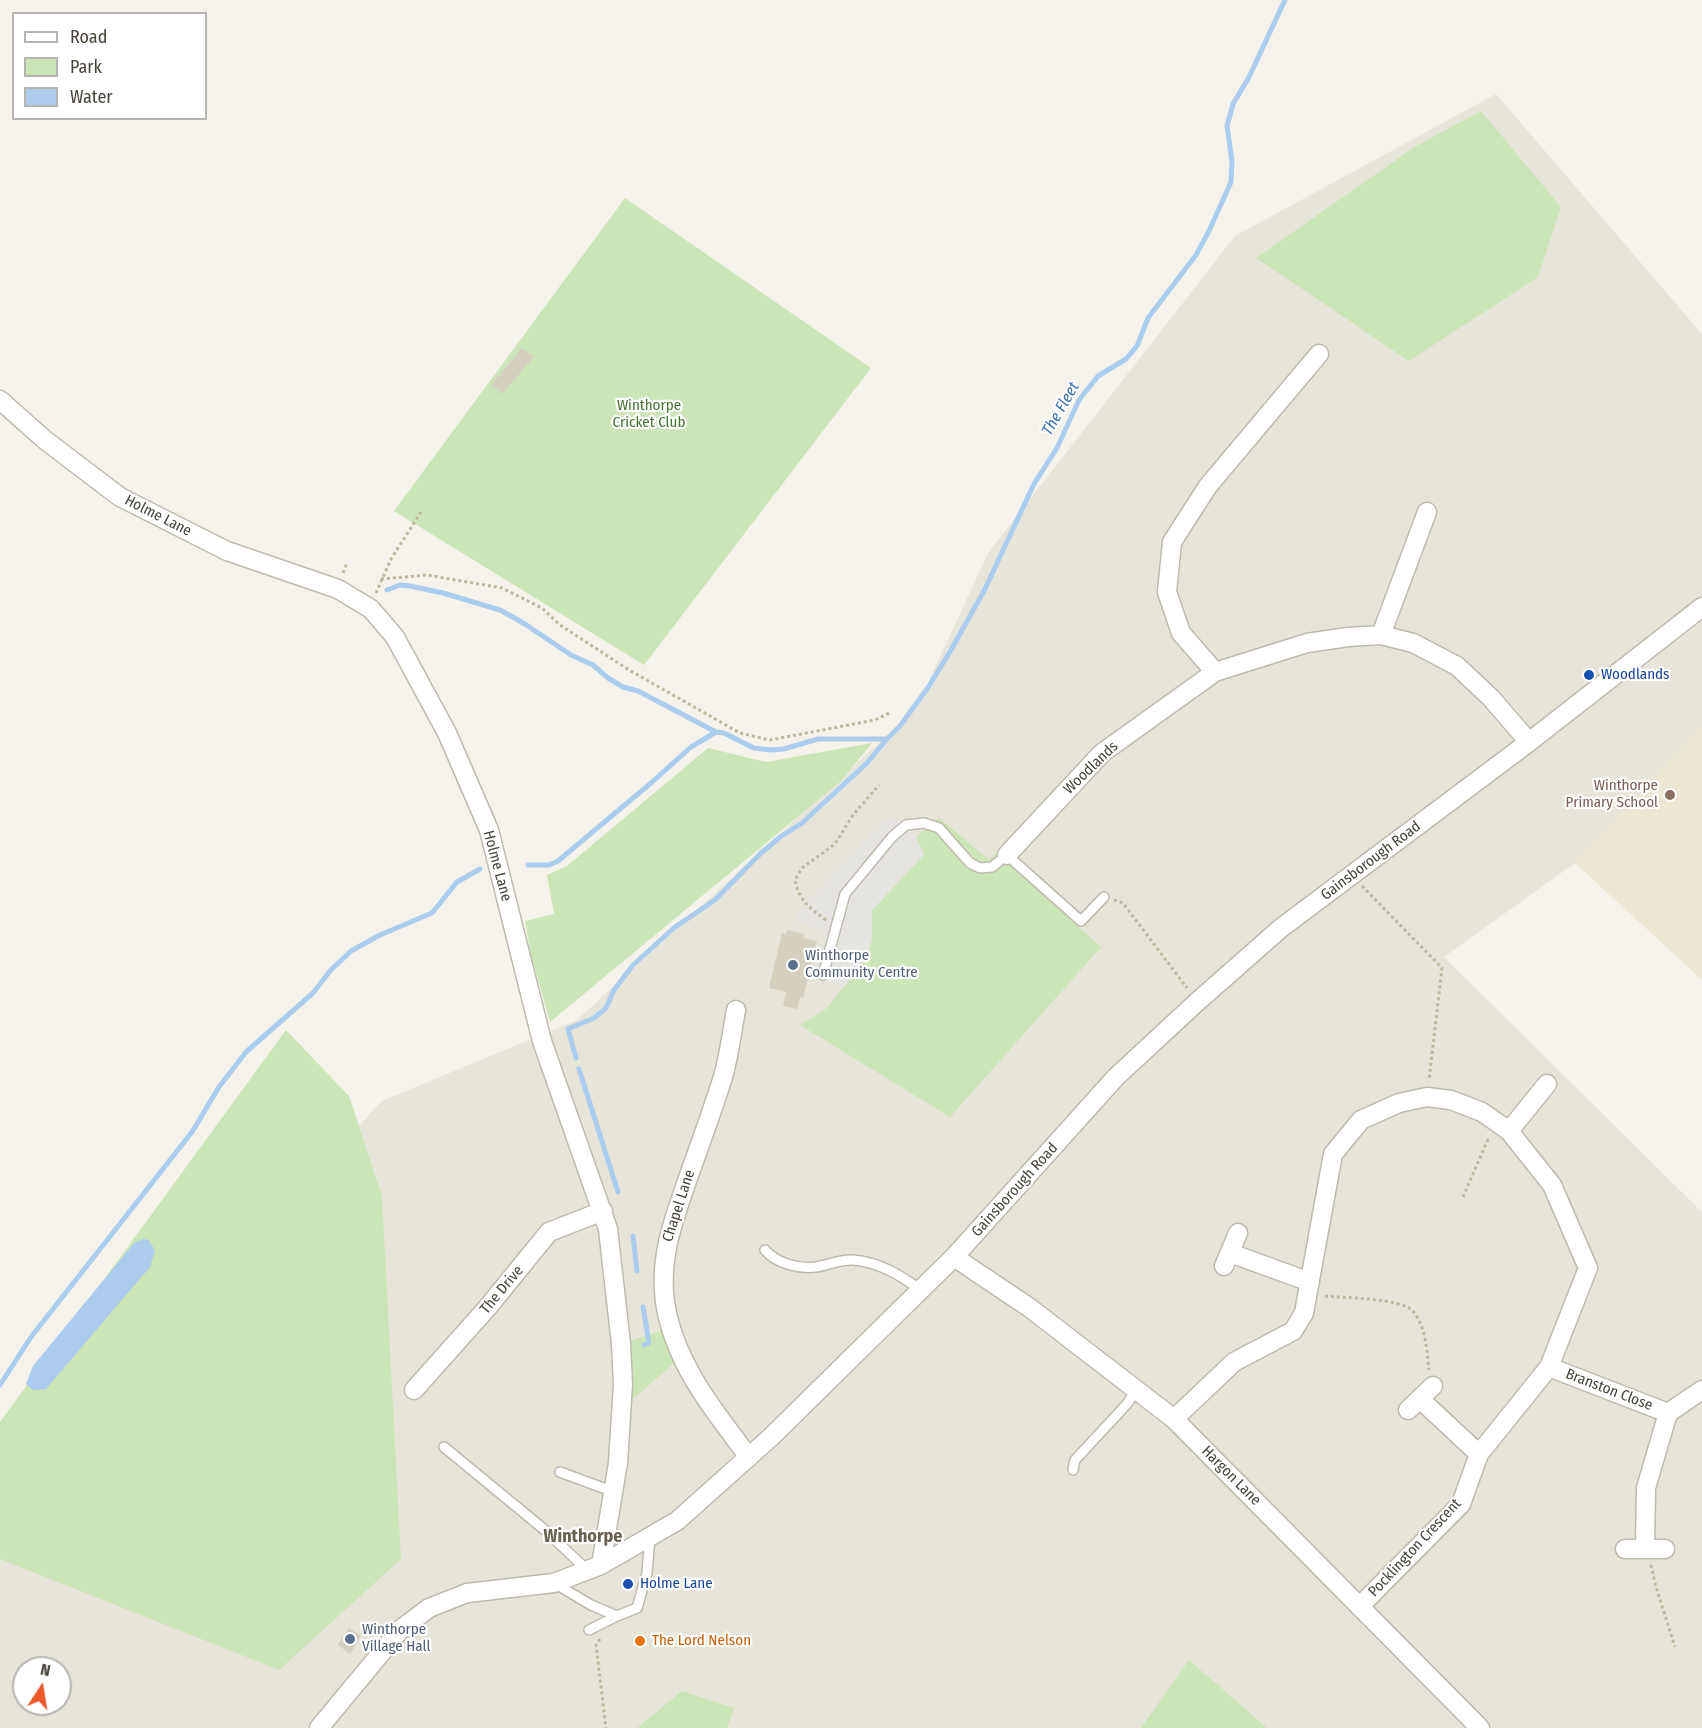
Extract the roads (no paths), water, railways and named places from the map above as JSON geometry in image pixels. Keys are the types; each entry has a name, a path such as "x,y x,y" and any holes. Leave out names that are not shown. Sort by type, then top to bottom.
{"street":[{"path":"1215,672 1181,633 1167,592 1172,542 1208,486 1320,354"},
{"name":"Holme Lane","path":"0,400 45,440 120,497 227,552 338,590 371,609 396,638 437,714 489,830 542,1041 608,1229 621,1344 623,1384 614,1492 594,1568"},
{"path":"1381,635 1427,512"},
{"name":"Gainsborough Road","path":"319,1728 401,1629 429,1608 467,1593 554,1583 594,1568 677,1521 749,1457 921,1290 954,1257 1116,1077 1197,1002 1281,928 1528,742 1702,606"},
{"name":"Woodlands","path":"1007,855 1102,753 1215,672 1307,643 1381,635 1413,643 1457,666 1491,698 1528,742"},
{"name":"Chapel Lane","path":"736,1010 724,1075 673,1220 666,1248 663,1282 672,1327 696,1386 749,1457"},
{"path":"1502,1126 1547,1084"},
{"name":"Pocklington Crescent","path":"1174,1419 1234,1362 1293,1331 1304,1312 1333,1154 1361,1120 1399,1103 1426,1097 1451,1100 1482,1112 1502,1126 1552,1185 1588,1268 1550,1367 1479,1454 1461,1504 1360,1606"},
{"name":"The Drive","path":"414,1390 488,1307 549,1232 603,1211"},
{"path":"1238,1233 1227,1259 1309,1288"},
{"name":"Hargon Lane","path":"954,1257 1030,1308 1174,1419 1480,1728"},
{"name":"Branston Close","path":"1550,1367 1668,1413"},
{"path":"1433,1386 1414,1405 1479,1454"},
{"name":"Branston Close","path":"1645,1548 1646,1488 1668,1413 1702,1390"},
{"path":"1625,1550 1665,1549"}],"lane":[{"path":"823,975 845,894 892,837 906,825 924,823 939,828 970,863 980,868 992,867 1007,855 1081,921 1104,897"},
{"path":"765,1250 778,1261 796,1266 818,1266 850,1260 865,1262 893,1272 921,1290"},
{"path":"1073,1470 1075,1460 1127,1404 1136,1390"},
{"path":"444,1447 594,1568"},
{"path":"560,1472 614,1492"},
{"path":"589,1630 637,1608 647,1573 650,1536"},
{"path":"554,1583 591,1605 617,1616"}],"water":[{"path":"143,1239 149,1240 155,1251 150,1267 46,1389 33,1390 26,1384 33,1366 134,1243"}],"waterway":[{"name":"The Fleet","path":"576,1058 568,1029 594,1018 606,1008 614,990 633,965 675,927 715,900 760,854 780,837 802,823 867,763 900,726 929,686 984,591 1034,484 1057,448 1079,400 1098,376 1126,359 1137,346 1148,318 1196,255 1209,231 1231,182 1232,161 1227,126 1233,104 1249,77 1285,0"},
{"path":"387,590 400,585 410,586 500,610 571,655 593,665 623,687 638,691 716,732"},
{"path":"528,865 549,865 558,861 691,747 716,732 724,733 754,748 771,750 784,749 818,739 887,739"},
{"path":"0,1385 31,1337 192,1132 219,1087 246,1052 313,993 330,971 351,951 380,935 432,913 457,882 480,869"},
{"path":"579,1069 618,1192"},
{"path":"633,1236 637,1271"},
{"path":"643,1307 649,1343 644,1345"}],"place":[{"name":"Woodlands","path":"1589,675"},
{"name":"Winthorpe Primary School","path":"1670,795"},
{"name":"Winthorpe Community Centre","path":"793,965"},
{"name":"Holme Lane","path":"628,1584"},
{"name":"Winthorpe Village Hall","path":"350,1639"},
{"name":"The Lord Nelson","path":"640,1641"}],"district":[{"name":"Winthorpe","path":"583,1537"}],"park label":[{"name":"Winthorpe Cricket Club","path":"649,414"}]}
